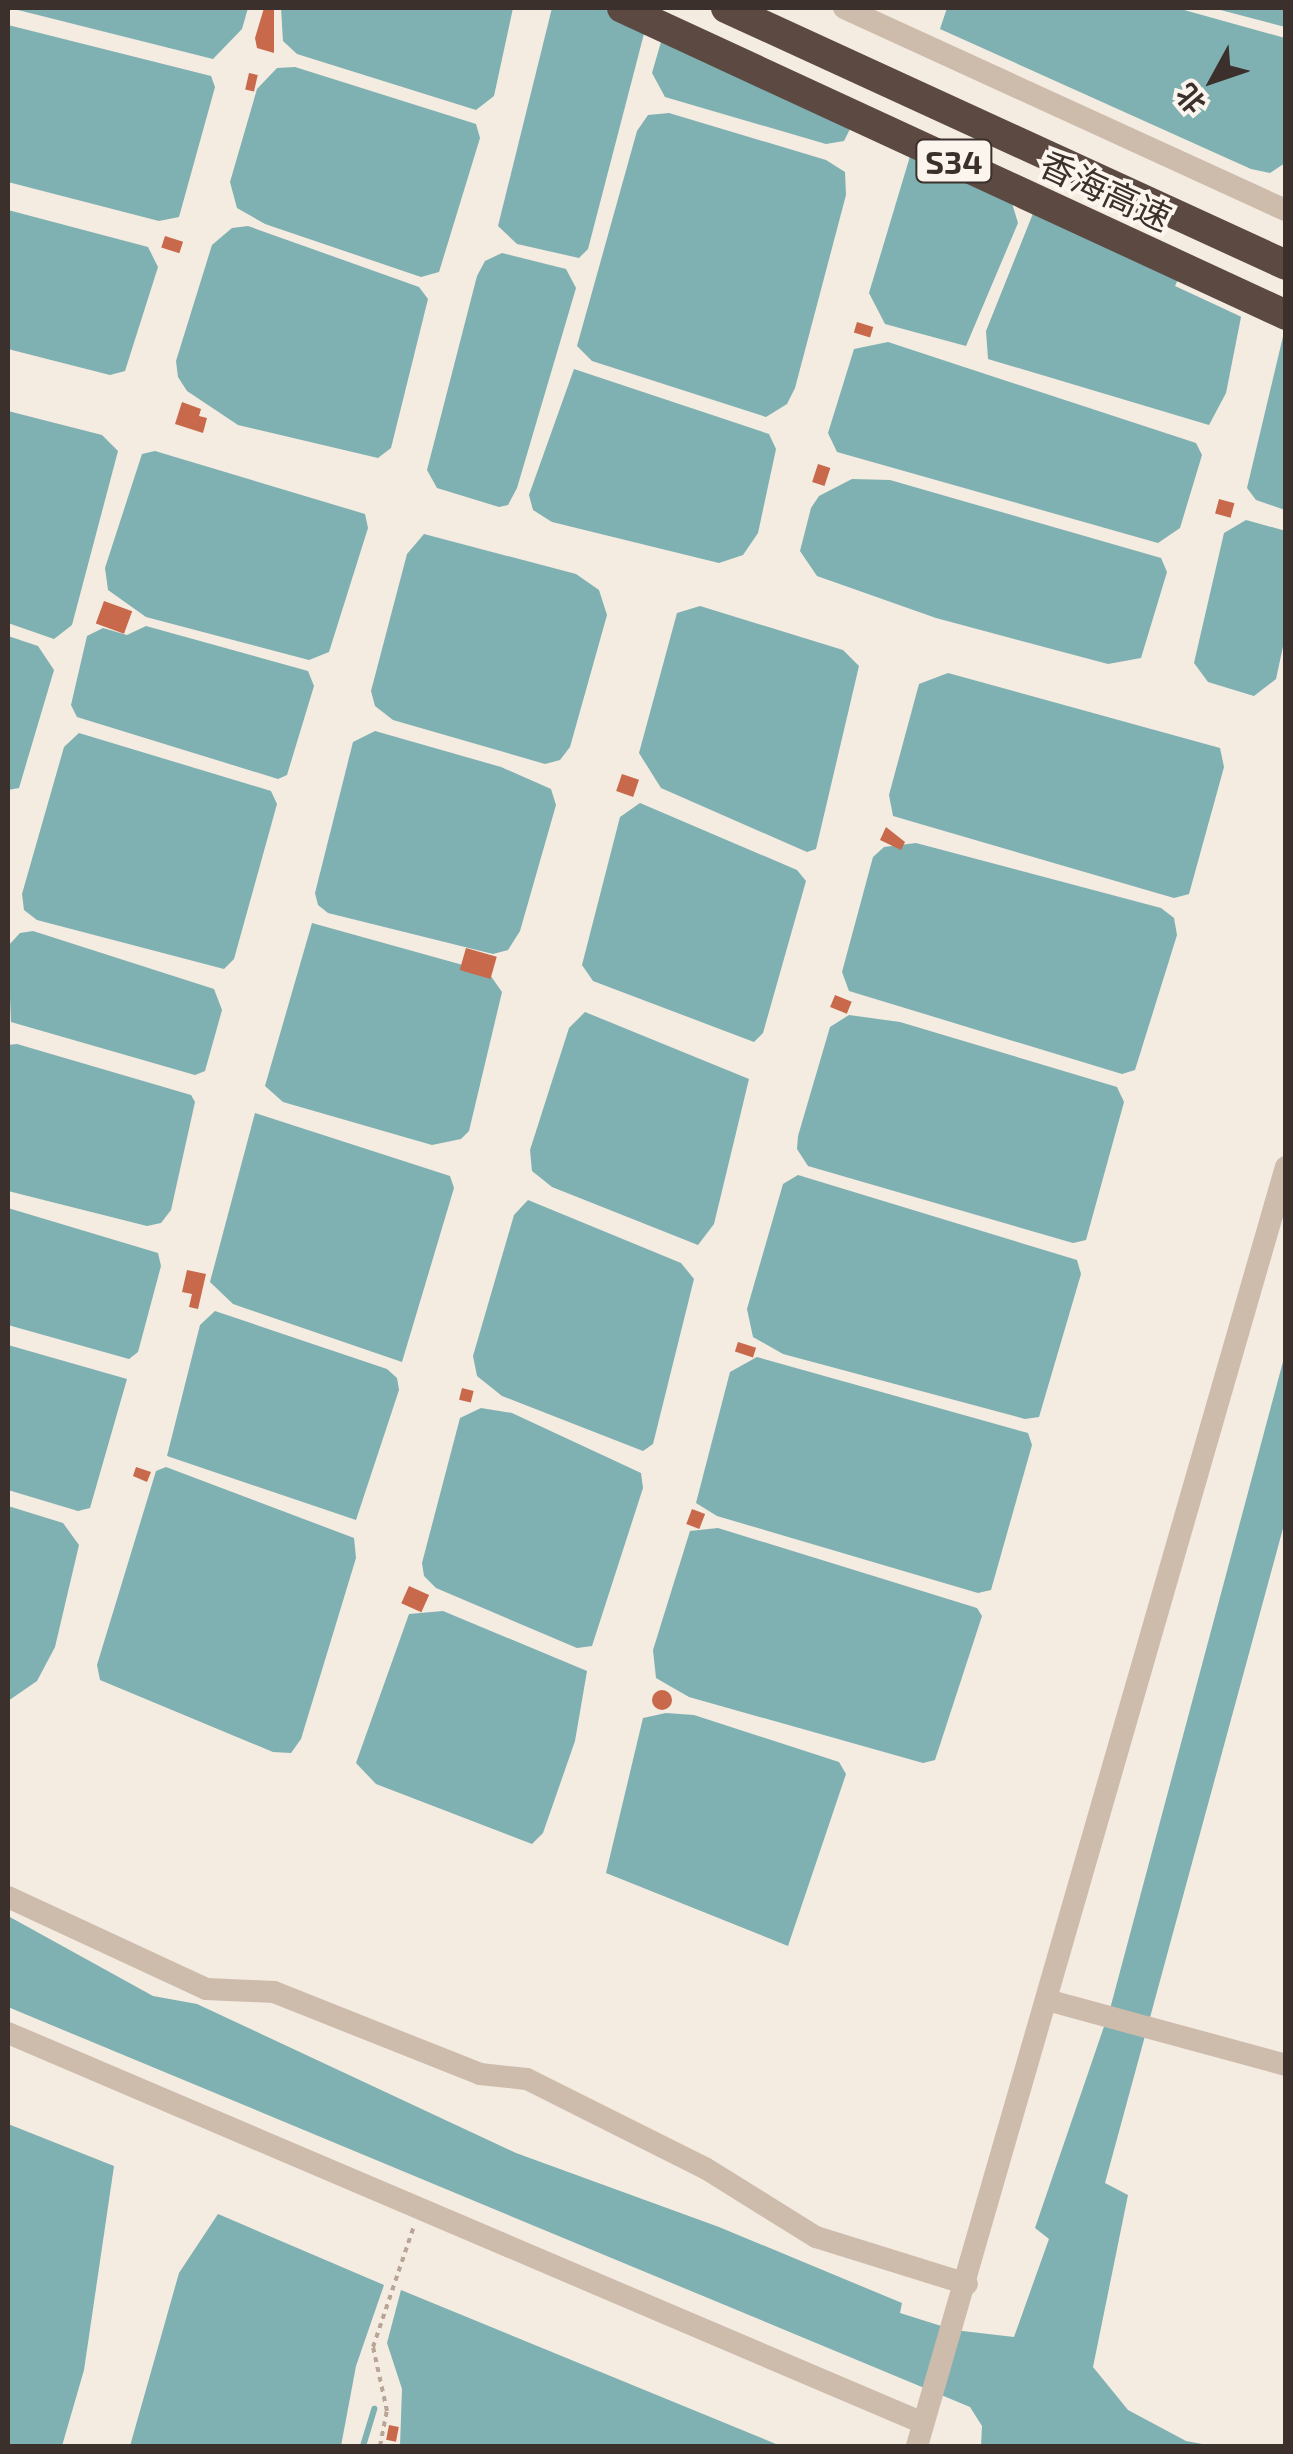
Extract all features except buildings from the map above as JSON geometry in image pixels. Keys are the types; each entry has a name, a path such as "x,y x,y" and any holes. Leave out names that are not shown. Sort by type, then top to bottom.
{"highway":[{"name":"香海高速","path":"622,8 1286,315"},
{"name":"香海高速","path":"726,8 1286,265"}],"street":[{"path":"844,8 1286,210"},
{"path":"916,2446 1286,1168"},
{"path":"8,1896 206,1990 274,1992 480,2074 527,2079 705,2168 816,2238 966,2284"},
{"path":"1048,2000 1286,2064"},
{"path":"8,2033 418,2203 923,2423"}],"path":[{"path":"380,2446 387,2411 374,2347 418,2203"}],"water":[{"path":"10,8 248,8 242,29 213,59"},
{"path":"281,8 513,8 494,96 476,110 297,54 283,41"},
{"path":"552,8 601,8 646,26 588,249 579,258 517,244 498,226"},
{"path":"947,8 1177,8 1285,38 1285,163 1270,173 1251,169 940,29"},
{"path":"1213,8 1285,8 1285,27"},
{"path":"8,25 211,76 215,87 179,217 159,221 8,182"},
{"path":"663,35 852,125 844,141 826,144 665,97 652,73"},
{"path":"295,67 476,124 480,138 439,272 421,277 265,224 237,208 230,182 257,89 277,68"},
{"path":"669,113 826,160 845,172 846,195 795,388 787,404 766,417 592,361 577,346 637,131 648,115"},
{"path":"911,153 1012,203 1018,223 966,346 885,324 869,293"},
{"path":"8,210 148,247 158,267 125,371 110,375 8,349"},
{"path":"1034,211 1243,307 1226,393 1209,425 988,359 986,331"},
{"path":"248,226 419,287 428,299 391,448 378,458 238,425 187,391 178,377 176,361 212,245 232,228"},
{"path":"502,253 566,269 576,288 517,488 508,505 499,507 437,488 427,470 477,276 485,261"},
{"path":"1285,328 1285,510 1256,500 1247,488"},
{"path":"888,342 1196,443 1202,455 1180,528 1158,543 837,452 828,433 854,349"},
{"path":"574,369 769,434 776,449 758,533 743,555 719,563 552,522 533,510 529,495"},
{"path":"8,411 102,435 118,451 72,625 54,639 8,623"},
{"path":"155,451 365,514 368,528 329,652 309,660 146,617 108,590 105,568 142,454"},
{"path":"852,479 890,480 1161,558 1167,572 1141,658 1108,664 936,618 817,576 800,551 811,508 819,496"},
{"path":"1246,520 1286,531 1285,637 1276,679 1254,696 1208,682 1194,663 1224,533"},
{"path":"424,534 576,574 599,590 607,615 570,747 560,760 545,764 393,720 375,706 371,691 407,554"},
{"path":"700,606 843,650 859,666 816,849 807,852 661,788 639,753 677,613"},
{"path":"146,626 308,671 314,686 287,775 278,779 77,717 71,705 87,636 103,628 127,635"},
{"path":"8,636 38,646 54,670 19,788 8,790"},
{"path":"948,673 1220,748 1224,767 1189,894 1174,898 893,816 889,795 919,684"},
{"path":"375,731 501,767 551,789 556,805 520,931 508,950 493,954 328,913 318,905 315,893 353,742"},
{"path":"79,733 271,791 277,804 234,959 224,969 37,920 24,910 22,894 64,747"},
{"path":"640,803 797,870 806,881 763,1033 754,1042 593,981 582,965 620,817"},
{"path":"916,843 1161,908 1174,918 1177,935 1135,1070 1122,1074 849,991 842,972 873,857 884,847"},
{"path":"312,923 488,972 502,992 469,1131 461,1139 432,1145 283,1102 265,1086"},
{"path":"33,931 214,989 222,1010 205,1071 195,1075 11,1022 8,946 20,933"},
{"path":"585,1012 749,1079 714,1224 698,1245 552,1187 532,1171 530,1150 569,1028"},
{"path":"849,1015 900,1022 1117,1087 1124,1102 1086,1240 1073,1243 808,1166 797,1149 798,1136 830,1027"},
{"path":"17,1044 191,1095 195,1102 171,1210 161,1223 147,1226 8,1191 8,1045"},
{"path":"255,1113 450,1176 454,1188 402,1362 233,1304 210,1282"},
{"path":"798,1175 1077,1260 1081,1274 1039,1417 1025,1419 783,1354 753,1337 747,1309 783,1184"},
{"path":"528,1200 681,1263 694,1279 653,1444 643,1451 502,1396 477,1376 473,1356 514,1215"},
{"path":"8,1208 158,1253 161,1266 138,1352 129,1359 8,1325"},
{"path":"215,1311 387,1369 397,1378 399,1390 356,1520 167,1456 200,1325"},
{"path":"8,1345 127,1379 90,1508 78,1511 8,1490"},
{"path":"1285,1354 1285,1521 1105,2183 1128,2195 1093,2367 1128,2410 1186,2441 1213,2446 981,2446 982,2426 970,2407 8,2007 8,1916 153,1996 197,2004 516,2153 719,2227 902,2303 900,2313 954,2330 1014,2337 1049,2239 1035,2228 1110,2009"},
{"path":"757,1357 1028,1433 1032,1445 991,1590 978,1593 717,1516 696,1503 730,1372"},
{"path":"481,1408 512,1413 641,1473 643,1488 592,1646 577,1648 436,1588 424,1576 422,1563 460,1418"},
{"path":"166,1467 354,1538 356,1558 301,1739 291,1753 273,1752 100,1680 97,1665 156,1471"},
{"path":"8,1506 63,1523 79,1545 55,1647 37,1681 8,1701"},
{"path":"718,1528 977,1608 982,1616 935,1760 923,1763 689,1697 656,1678 653,1650 690,1531"},
{"path":"443,1611 587,1671 575,1741 543,1833 532,1844 376,1784 356,1763 409,1614"},
{"path":"666,1713 694,1715 839,1762 846,1774 788,1946 606,1873 643,1718"},
{"path":"8,2124 114,2166 84,2370 62,2446 8,2446"},
{"path":"218,2214 384,2285 356,2366 341,2446 130,2446 179,2273"},
{"path":"401,2290 779,2446 400,2446 402,2389 387,2343"}],"pier":[{"path":"1181,273 1248,307 1246,319 1175,286"}],"waterway":[{"path":"363,2446 374,2409"}]}
